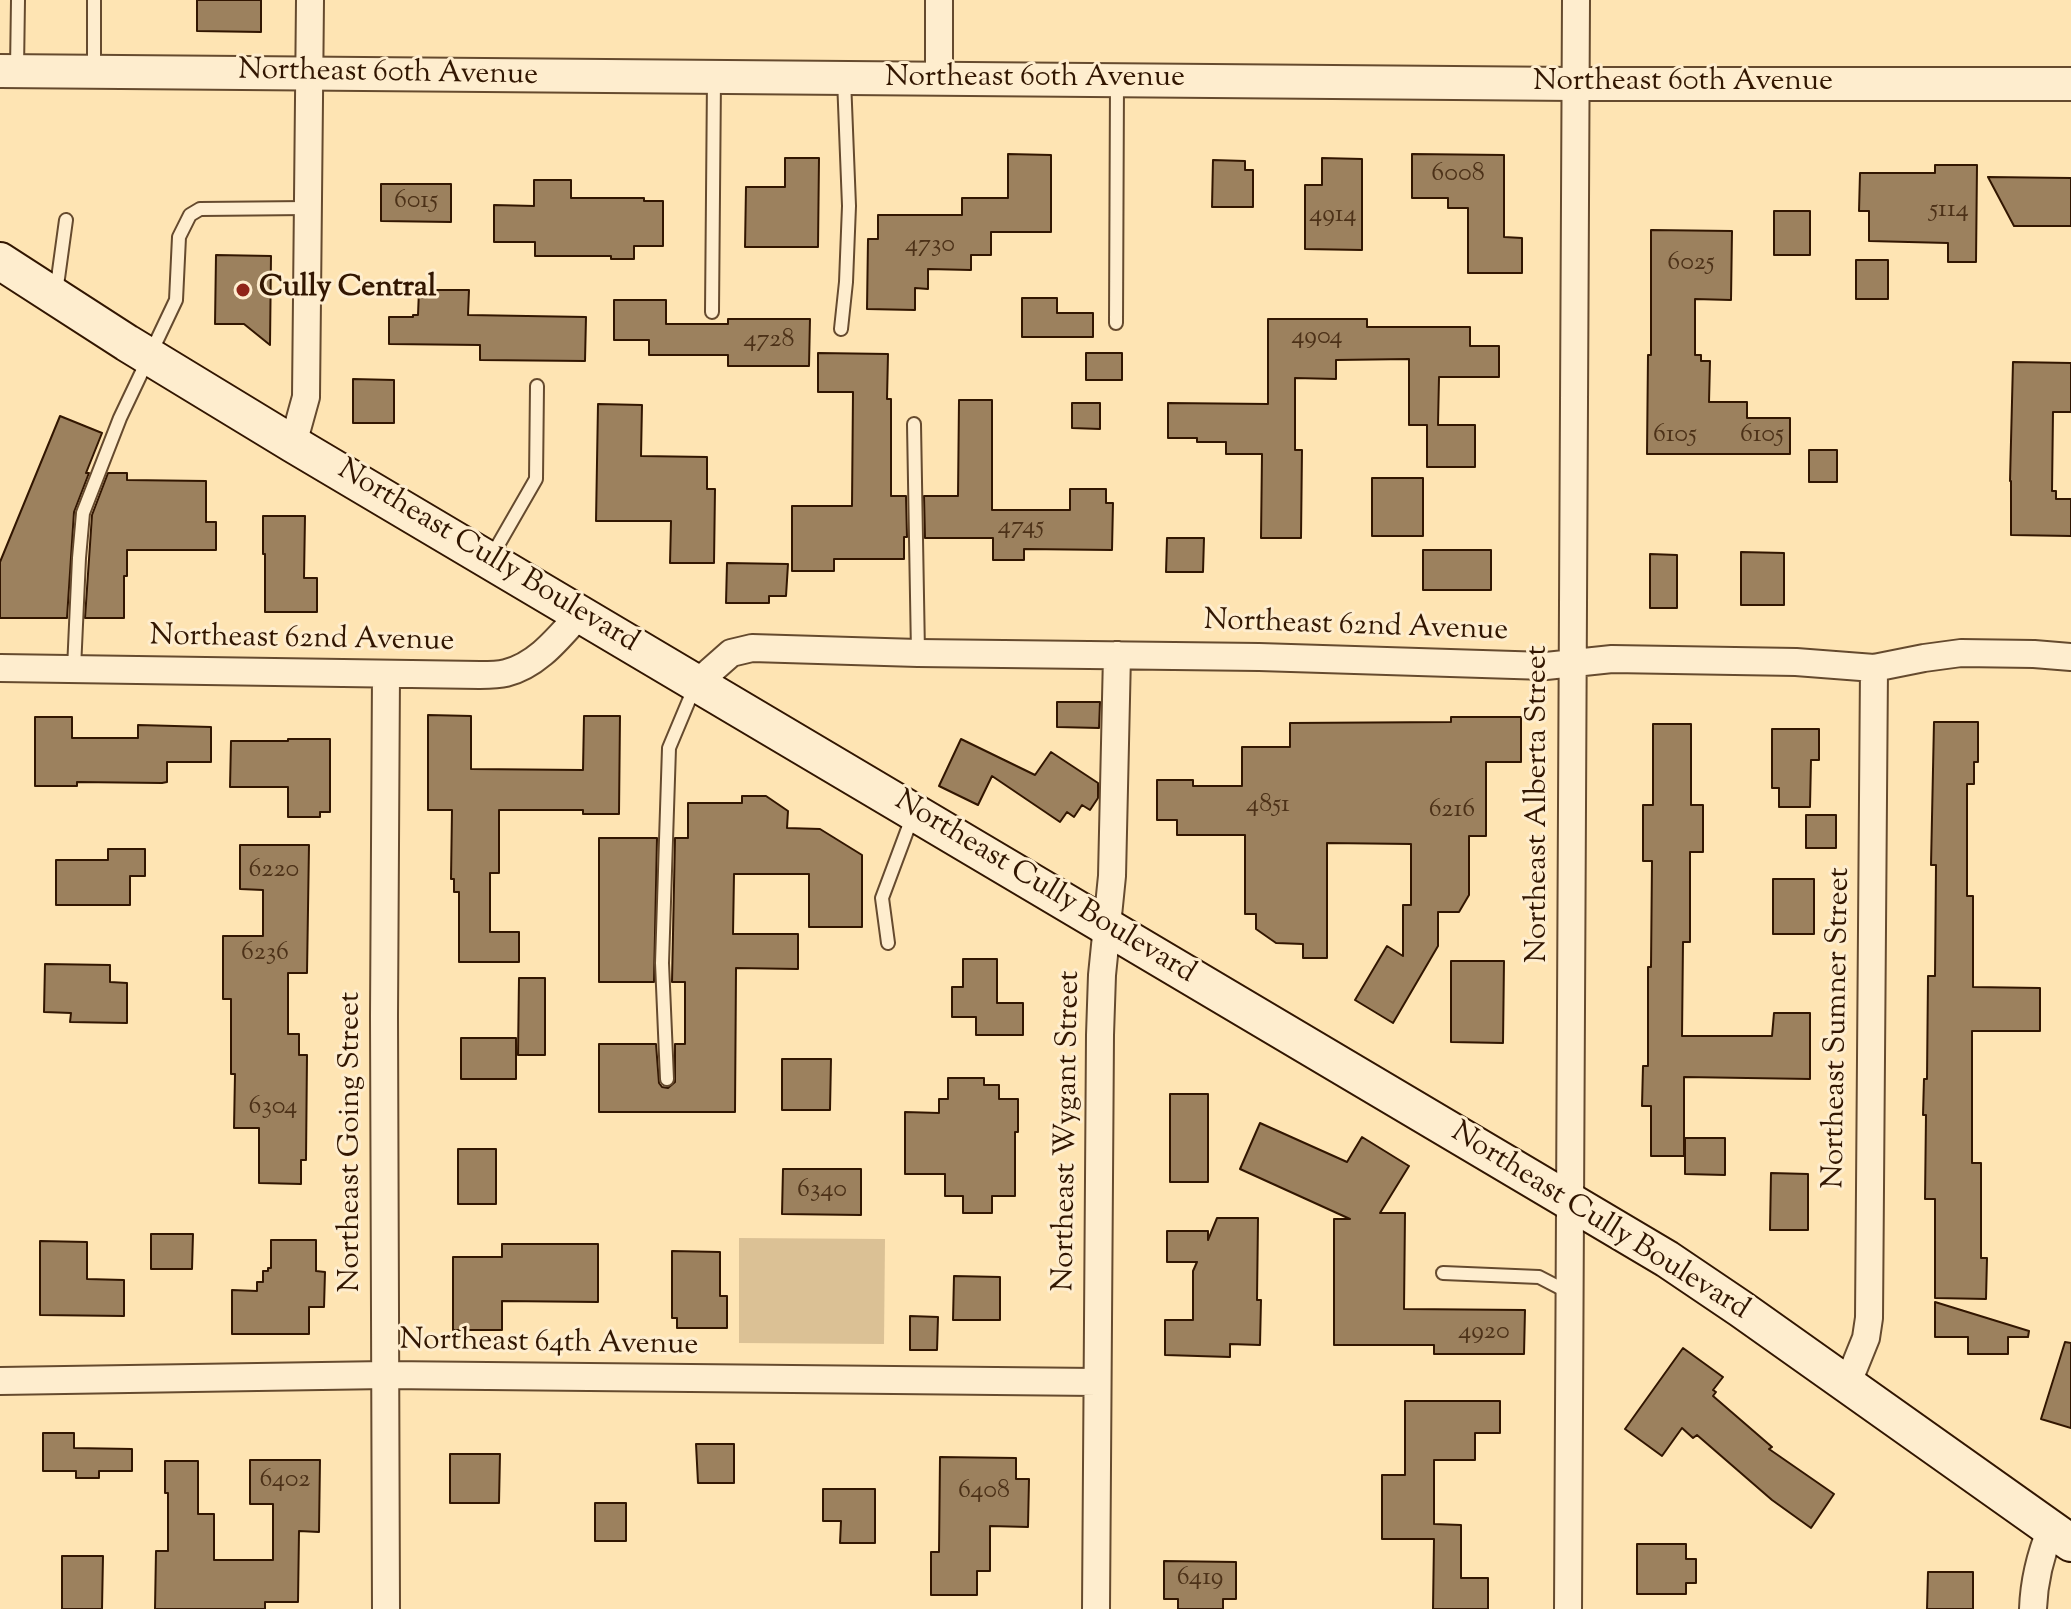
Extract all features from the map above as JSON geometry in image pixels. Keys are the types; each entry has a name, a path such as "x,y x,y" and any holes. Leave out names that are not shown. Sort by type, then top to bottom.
{"main road":[{"name":"Northeast Cully Boulevard","path":"0,261 293,444 1679,1267 2061,1536"}],"street":[{"path":"293,444 306,397 310,0"},
{"path":"939,0 939,80"},
{"name":"Northeast Alberta Street","path":"1568,1609 1576,0"},
{"name":"Northeast 60th Avenue","path":"8,71 939,80 2071,84"},
{"name":"Northeast 62nd Avenue","path":"0,668 506,673 541,655 580,614"},
{"name":"Northeast 62nd Avenue","path":"697,683 731,653 752,648 1259,657 1546,666 1612,659 1766,661 1874,668 1961,653 2071,657"},
{"name":"Northeast Wygant Street","path":"1096,1609 1100,1035 1102,975 1112,876 1117,655"},
{"name":"Northeast Sumner Street","path":"1847,1385 1866,1338 1869,1318 1874,668"},
{"name":"Northeast Going Street","path":"386,674 386,1609"},
{"name":"Northeast 64th Avenue","path":"0,1381 386,1375 1097,1382"},
{"path":"2033,1609 2039,1559 2061,1536"}],"lane":[{"path":"8,71 18,0"},
{"path":"94,0 94,72"},
{"path":"712,312 714,78"},
{"path":"841,329 849,206 844,79"},
{"path":"1116,323 1117,81"},
{"path":"74,669 83,513 120,418 176,300 179,237 190,215 200,209 307,208"},
{"path":"55,297 66,220"},
{"path":"489,560 536,479 537,386"},
{"path":"914,424 918,653"},
{"path":"667,1079 662,963 669,748 697,683"},
{"path":"888,943 882,898 914,812"},
{"path":"1443,1273 1539,1277 1570,1293"}],"shaded area":[{"path":"739,1238 885,1239 884,1344 739,1343"}],"building":[{"path":"197,0 261,0 261,32 197,31"},
{"path":"1008,154 1051,155 1051,232 991,232 991,255 971,255 971,270 928,269 928,289 915,288 915,310 867,309 868,239 878,239 878,215 962,215 962,198 1008,198"},
{"path":"1412,154 1504,155 1504,237 1522,238 1522,273 1468,273 1468,208 1448,208 1448,198 1412,198"},
{"path":"785,158 819,158 818,247 745,247 746,187 785,187"},
{"path":"1322,158 1362,159 1362,250 1305,249 1305,185 1322,185"},
{"path":"1213,160 1245,161 1245,170 1253,170 1253,207 1212,207"},
{"path":"1935,165 1977,165 1976,262 1948,262 1948,243 1869,241 1869,211 1859,211 1860,173 1935,173"},
{"path":"1988,177 2071,178 2071,226 2014,226"},
{"path":"534,180 571,180 571,198 663,201 663,246 634,246 634,259 611,259 611,256 535,256 535,242 494,242 494,205 534,206"},
{"path":"381,184 451,184 451,222 381,221"},
{"path":"1774,211 1810,211 1810,255 1774,255"},
{"path":"1651,230 1732,231 1731,300 1695,299 1695,355 1701,355 1701,361 1710,361 1709,402 1747,402 1747,418 1790,418 1790,454 1647,454"},
{"name":"Cully Central","path":"216,255 271,256 270,345 244,324 215,324"},
{"path":"1856,260 1888,260 1888,299 1856,299"},
{"path":"419,290 469,290 468,315 586,317 585,361 480,360 480,345 389,344 389,317 418,315"},
{"path":"1022,298 1057,298 1057,313 1093,313 1093,337 1022,337"},
{"path":"614,300 666,300 666,324 728,324 728,319 810,319 809,366 728,366 728,355 649,355 649,340 614,340"},
{"path":"1268,319 1367,319 1367,327 1470,327 1470,346 1499,346 1499,377 1439,377 1438,425 1475,425 1475,467 1427,467 1427,425 1409,425 1409,359 1336,360 1336,379 1295,378 1295,450 1302,450 1301,538 1261,538 1262,454 1226,454 1226,442 1168,438 1168,403 1268,404"},
{"path":"818,353 888,354 891,496 906,496 904,559 834,559 834,571 792,571 792,506 852,506 853,392 818,392"},
{"path":"1086,353 1122,353 1122,380 1086,380"},
{"path":"2013,362 2071,363 2071,412 2053,412 2052,491 2056,491 2056,499 2071,499 2071,536 2011,535"},
{"path":"353,379 394,380 394,423 353,423"},
{"path":"959,400 992,400 992,510 1070,510 1070,489 1106,489 1106,503 1113,503 1112,550 1024,549 1024,560 993,560 993,538 925,538 924,496 958,496"},
{"path":"1072,403 1100,403 1100,429 1072,428"},
{"path":"598,404 642,405 641,456 707,457 707,489 715,489 714,563 670,563 671,521 596,521"},
{"path":"60,416 102,433 74,512 67,618 0,618 0,562"},
{"path":"1809,450 1837,450 1837,482 1809,482"},
{"path":"108,473 127,473 127,480 206,481 206,522 216,522 216,550 127,550 124,618 85,618 92,515"},
{"path":"1372,478 1423,478 1423,536 1372,536"},
{"path":"263,516 305,516 304,578 317,578 317,612 265,612"},
{"path":"1167,538 1204,538 1203,572 1166,572"},
{"path":"1423,550 1491,550 1491,590 1423,590"},
{"path":"1741,552 1784,553 1784,605 1741,605"},
{"path":"1650,554 1677,555 1677,608 1650,608"},
{"path":"727,563 788,564 786,596 769,596 769,603 726,603"},
{"path":"1057,702 1100,702 1099,728 1057,727"},
{"path":"428,715 471,716 471,769 583,770 584,716 620,716 619,814 583,814 583,810 499,810 499,873 490,873 490,932 519,932 519,962 459,962 459,892 454,892 454,879 451,879 452,810 428,810"},
{"path":"35,717 72,717 72,738 138,738 138,725 211,727 211,762 167,762 167,782 162,783 77,782 77,786 35,786"},
{"path":"1451,717 1521,717 1521,762 1486,762 1486,836 1469,836 1469,895 1459,912 1438,912 1438,946 1393,1023 1355,1000 1387,946 1403,956 1403,905 1411,905 1411,844 1327,843 1327,958 1303,958 1303,944 1276,943 1256,929 1256,914 1245,914 1245,835 1177,835 1177,820 1157,820 1157,780 1193,780 1193,786 1242,786 1242,747 1290,747 1290,723 1451,722"},
{"path":"1934,722 1978,722 1978,762 1974,762 1974,784 1967,784 1967,896 1973,896 1973,987 2040,988 2040,1031 1972,1031 1972,1163 1981,1163 1981,1258 1987,1258 1986,1299 1935,1298 1935,1199 1925,1199 1926,1115 1923,1115 1924,1079 1927,1079 1928,976 1935,976 1936,865 1931,865"},
{"path":"1653,724 1691,724 1691,805 1703,805 1703,852 1690,852 1690,942 1683,942 1682,1036 1772,1036 1774,1013 1810,1013 1810,1079 1684,1077 1684,1156 1651,1156 1651,1106 1642,1106 1643,1066 1648,1066 1652,861 1643,861 1643,805 1653,805"},
{"path":"1772,729 1819,729 1819,760 1811,760 1810,807 1779,807 1779,788 1772,788"},
{"path":"330,739 330,812 320,812 320,817 288,817 288,787 230,787 231,741"},
{"path":"961,739 1035,775 1051,752 1098,783 1098,798 1090,810 1082,805 1074,817 1067,812 1060,822 992,776 978,805 939,786"},
{"path":"742,796 766,796 788,811 787,828 820,829 862,855 862,927 809,927 809,874 734,874 733,934 798,934 798,969 736,968 735,1112 599,1112 599,1044 656,1044 659,1083 668,1088 675,1082 675,1044 685,1044 685,982 672,982 675,838 688,838 688,803 742,803"},
{"path":"1806,815 1836,815 1836,848 1806,848"},
{"path":"599,838 657,838 654,982 599,982"},
{"path":"240,845 309,845 307,973 288,973 288,1034 299,1034 299,1055 307,1055 306,1160 301,1160 301,1184 259,1183 259,1128 234,1128 231,999 223,999 223,936 263,936 263,890 240,889"},
{"path":"108,849 145,849 145,876 130,876 130,905 56,905 56,860 108,860"},
{"path":"1773,879 1814,879 1814,934 1773,934"},
{"path":"963,959 997,959 997,1003 1023,1003 1023,1035 976,1035 976,1017 952,1017 952,987 963,987"},
{"path":"1451,961 1504,961 1503,1043 1451,1042"},
{"path":"45,964 110,965 110,982 127,983 127,1023 70,1022 71,1013 44,1012"},
{"path":"519,978 545,978 545,1055 518,1055"},
{"path":"461,1038 516,1038 516,1079 461,1079"},
{"path":"782,1059 831,1059 830,1110 782,1110"},
{"path":"948,1078 984,1078 984,1085 999,1085 999,1099 1018,1099 1015,1196 992,1196 992,1213 963,1213 963,1196 945,1196 945,1174 905,1174 905,1112 939,1113 939,1099 948,1099"},
{"path":"1170,1094 1208,1094 1208,1182 1170,1182"},
{"path":"1260,1123 1347,1162 1362,1137 1409,1166 1380,1213 1405,1213 1404,1309 1525,1310 1524,1354 1434,1354 1434,1345 1334,1345 1334,1219 1350,1219 1240,1169"},
{"path":"1685,1138 1725,1138 1725,1175 1685,1174"},
{"path":"458,1149 496,1149 496,1204 458,1204"},
{"path":"783,1169 861,1169 861,1215 782,1214"},
{"path":"1771,1173 1808,1174 1808,1230 1770,1230"},
{"path":"1217,1218 1258,1218 1260,1345 1230,1344 1230,1357 1165,1355 1165,1320 1193,1320 1193,1271 1197,1262 1167,1262 1167,1231 1208,1231 1208,1240"},
{"path":"151,1234 193,1234 192,1269 151,1269"},
{"path":"271,1240 316,1240 316,1271 325,1272 324,1307 309,1307 309,1334 232,1334 232,1290 257,1291 257,1282 263,1282 263,1271 271,1268"},
{"path":"40,1241 87,1242 87,1279 124,1280 124,1316 40,1315"},
{"path":"502,1244 598,1244 598,1302 502,1301 502,1330 453,1330 453,1257 502,1257"},
{"path":"672,1251 720,1252 720,1296 727,1296 727,1328 677,1328 677,1318 672,1318"},
{"path":"954,1276 1000,1277 1000,1320 953,1320"},
{"path":"1935,1302 2029,1331 2028,1337 2008,1337 2008,1354 1968,1354 1968,1337 1935,1337"},
{"path":"910,1316 938,1317 937,1350 910,1350"},
{"path":"2065,1342 2071,1343 2071,1428 2041,1419"},
{"path":"1683,1348 1723,1377 1713,1390 1716,1392 1713,1396 1772,1447 1769,1449 1834,1494 1811,1528 1772,1500 1697,1435 1693,1438 1682,1428 1662,1456 1625,1429"},
{"path":"1405,1401 1500,1401 1500,1433 1475,1433 1475,1460 1434,1460 1434,1524 1461,1525 1461,1578 1488,1578 1488,1609 1433,1609 1434,1539 1382,1539 1382,1475 1405,1475"},
{"path":"43,1433 74,1433 74,1448 132,1449 132,1471 99,1471 99,1478 76,1478 76,1471 43,1471"},
{"path":"696,1444 734,1444 734,1483 698,1483"},
{"path":"450,1454 500,1454 499,1503 450,1503"},
{"path":"940,1457 1016,1458 1016,1479 1029,1479 1028,1527 990,1526 990,1571 977,1571 977,1595 931,1595 931,1552 939,1552"},
{"path":"250,1460 320,1460 319,1532 299,1531 298,1602 265,1602 265,1609 155,1609 156,1551 168,1551 165,1461 198,1461 198,1514 214,1514 214,1560 273,1560 273,1504 250,1504"},
{"path":"823,1489 875,1489 875,1543 840,1543 841,1521 823,1521"},
{"path":"595,1503 626,1503 626,1541 595,1541"},
{"path":"1637,1544 1686,1544 1686,1559 1696,1559 1696,1583 1686,1583 1686,1594 1637,1594"},
{"path":"62,1556 103,1556 102,1609 62,1609"},
{"path":"1164,1561 1236,1562 1236,1599 1223,1599 1223,1609 1178,1609 1178,1599 1164,1599"},
{"path":"1928,1572 1973,1572 1973,1609 1927,1609"}],"place":[{"name":"Cully Central","path":"243,290"}]}
